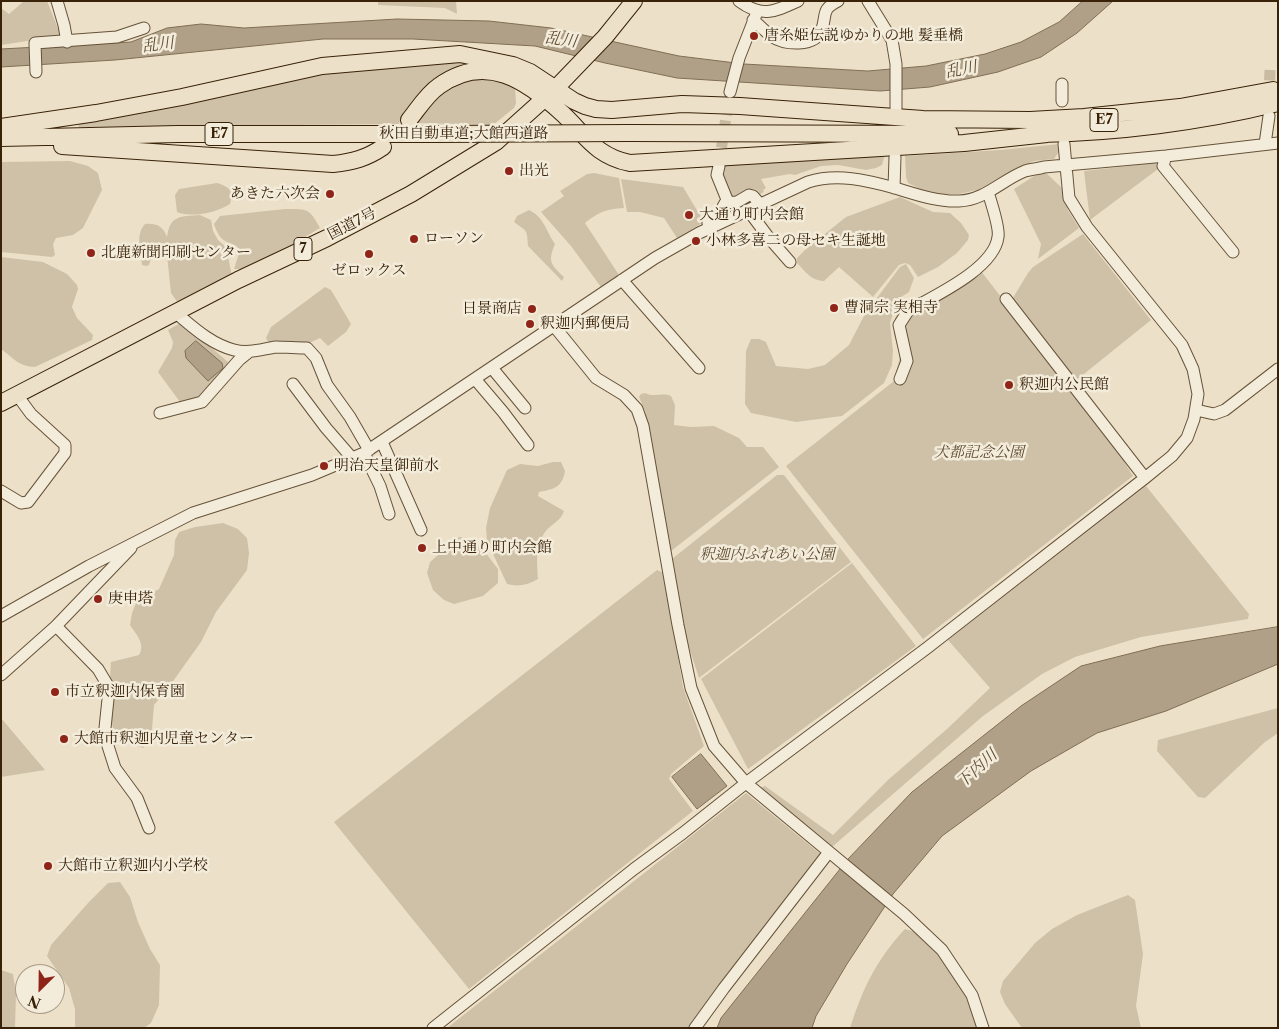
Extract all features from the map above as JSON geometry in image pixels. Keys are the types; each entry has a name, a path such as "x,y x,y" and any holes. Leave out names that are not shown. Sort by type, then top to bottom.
{"highway":[{"name":"国道7号","path":"1,403 238,280 326,238 418,190 496,142 550,94 605,37 634,1"},
{"path":"1,127 96,113 182,97 322,66 460,54 513,65 530,72 588,140 612,158 630,163 964,143 1047,134"},
{"path":"409,120 438,86 455,76 471,71 483,70 505,74 550,94 596,109 625,110 691,104 904,118 983,121 1030,120 1274,99"},
{"name":"秋田自動車道;大館西道路","path":"927,134 1028,128 1274,99"},
{"name":"秋田自動車道;大館西道路","path":"1,138 178,134 1047,134 1172,123 1255,109 1274,99"},
{"path":"1,145 119,149 333,164 352,162 370,156 383,147"}],"street":[{"path":"57,1 64,25 66,42"},
{"path":"739,1 755,16 772,37 798,43 811,41 815,38 822,30 825,11 829,6 838,1"},
{"path":"755,16 776,11 798,1"},
{"path":"868,1 892,40 896,64 896,109"},
{"path":"730,92 739,58 755,16"},
{"path":"36,72 36,43 116,37 144,28"},
{"path":"1062,84 1062,101"},
{"path":"1266,144 1274,99"},
{"path":"691,237 808,182 822,178 846,178 917,195 957,201 972,200 1024,172 1065,164 1166,156 1278,143"},
{"path":"433,1028 548,936 746,783 935,642 1145,478 1172,456 1187,438 1196,410 1198,394 1193,370 1182,345 1087,227 1069,198 1064,144"},
{"path":"894,188 895,156"},
{"path":"1166,156 1163,166 1233,252"},
{"path":"719,166 717,175 728,202"},
{"path":"900,379 907,361 899,325 903,317 908,312 978,270 992,255 999,236 988,192"},
{"path":"1,616 89,566 193,514 312,475 367,452 622,280 691,237 718,216 725,203 737,202 749,194 760,204"},
{"path":"748,210 790,262"},
{"path":"622,280 699,368"},
{"path":"1006,299 1145,478"},
{"path":"176,313 198,332 214,342 235,351 249,352 277,347 307,348 316,358 327,385 350,417 367,452 389,514"},
{"path":"554,326 596,378 624,395 638,409 643,426 691,688 714,746 746,783 904,914 942,950 972,995 983,1028"},
{"path":"160,413 202,402 239,360 249,352"},
{"path":"492,368 525,408"},
{"path":"1196,410 1214,414 1225,410 1278,369"},
{"path":"475,379 504,412 528,445"},
{"path":"293,384 326,428 352,458"},
{"path":"1,491 21,503 28,502 65,453 65,445 31,414 17,395"},
{"path":"382,442 421,530"},
{"path":"1,675 56,626 136,543"},
{"path":"56,626 98,668 107,684 108,700 105,728 108,746 115,768 137,798 149,828"},
{"path":"695,1028 829,852"}],"green space":[{"path":"24,1 47,1 59,31 59,39 34,40 1,45 1,8 9,14"},
{"path":"378,1 456,1 457,14 445,8 378,5"},
{"path":"447,61 469,62 469,66 446,73 434,81 410,105 399,124 79,127 78,125 80,122 319,74"},
{"path":"473,79 500,81 515,88 516,103 514,108 493,125 416,123 428,107 446,90"},
{"path":"1059,144 1060,150 1054,159 1034,161 977,190 959,194 924,191 908,183 906,177 905,156"},
{"path":"885,154 882,165 876,168 866,170 838,165 821,166 795,175 790,174 761,179 766,188 763,190 764,192 760,194 754,189 748,190 735,198 732,197 723,175 724,166"},
{"path":"70,161 88,166 98,173 102,190 83,228 73,235 56,238 53,244 55,255 52,257 1,252 1,162"},
{"path":"1156,163 1158,169 1090,220 1084,171"},
{"path":"594,173 619,178 624,208 603,212 585,223 619,275 601,287 571,246 541,212 564,196 560,191 587,174"},
{"path":"1046,173 1062,188 1068,210 1079,228 1038,259 1041,244 1014,189 1034,176"},
{"path":"621,179 683,187 704,222 677,238 664,218 640,212 627,212"},
{"path":"217,183 230,190 230,204 204,214 190,215 177,212 175,195 179,189"},
{"path":"900,197 933,212 950,213 961,223 969,235 968,240 957,253 938,267 918,277 910,265 905,263 899,265 873,297 839,267 824,281 819,281 797,263 797,258 805,250 846,217"},
{"path":"285,209 307,211 320,228 295,243 241,269 234,269 240,250 234,244 220,237 217,232 214,224 220,216"},
{"path":"529,210 538,216 555,244 551,258 553,265 564,277 562,281 528,246 526,231 514,222 517,216"},
{"path":"200,215 211,220 213,231 218,240 226,247 232,276 178,303 171,293 166,246 163,247 158,243 155,245 149,265 142,265 139,243 140,233 145,224 153,224 159,226 167,237 168,230 174,220"},
{"path":"1083,234 1151,320 1074,382 1011,301 1033,267"},
{"path":"1,257 43,262 67,274 77,285 78,289 72,307 77,318 93,335 92,340 35,367 21,364 1,349"},
{"path":"906,264 914,278 909,292 898,299 890,323 893,351 892,365 884,383 842,416 796,422 751,413 745,404 746,351 751,339 759,339 766,342 776,366 808,369 825,365 849,345 865,314 900,267"},
{"name":"犬都記念公園","path":"977,266 1103,428 1133,476 923,639 786,466 894,381 900,356 894,334 895,318 901,308 944,287"},
{"path":"325,287 331,290 351,324 346,332 328,346 320,338 307,344 269,343 266,338 271,327"},
{"path":"182,322 229,363 228,367 200,401 180,402 158,372 172,348 173,342 168,330"},
{"path":"645,393 671,396 675,405 674,425 691,427 714,426 739,438 747,447 763,447 779,467 671,551 667,546 645,411 639,397"},
{"path":"561,462 565,471 564,477 556,487 539,492 538,496 564,511 561,517 547,529 542,537 537,555 538,579 523,585 507,584 487,541 486,528 490,508 507,470 520,464 538,466"},
{"name":"釈迦内ふれあい公園","path":"777,475 784,475 851,562 699,678 684,632 672,559"},
{"path":"1146,486 1249,614 1248,619 1141,637 1075,657 1042,674 983,716 832,847 760,788 765,786 833,835 889,779 947,729 990,688 948,640"},
{"path":"223,523 238,529 247,538 249,553 247,570 216,612 201,642 154,705 151,741 143,748 125,741 116,735 113,730 110,700 111,662 139,655 141,651 141,643 130,625 137,601 159,589 174,555 175,540 179,532 195,527"},
{"path":"459,537 468,538 485,552 498,569 498,583 483,596 454,604 444,600 433,590 427,573 430,562"},
{"path":"852,563 916,646 748,769 701,679"},
{"path":"657,570 664,573 683,687 704,746 671,774 669,779 693,811 469,989 334,822"},
{"path":"1278,708 1278,733 1265,742 1205,798 1198,797 1157,751 1158,740"},
{"path":"1,718 45,770 1,777"},
{"path":"746,793 823,856 689,1028 447,1028"},
{"path":"120,882 130,897 138,922 150,949 160,965 159,1005 151,1023 144,1028 75,1028 75,1009 69,988 65,982 65,964 52,964 47,956 51,945 108,883"},
{"path":"1128,895 1135,900 1143,954 1136,1006 1141,1028 1022,1028 1005,1004 1000,992 1003,981 1035,943 1052,929 1077,915"},
{"path":"905,929 915,932 942,959 965,995 978,1028 850,1028 871,975 886,952"},
{"path":"1,970 13,974 15,1014 15,1028 1,1028"}],"water":[{"name":"乱川","path":"1083,1 1113,1 1077,33 1041,57 998,72 930,87 880,91 677,78 535,46 413,39 323,39 115,60 1,67 1,49 131,42 167,28 201,24 244,28 397,19 489,21 551,28 679,56 744,64 868,71 926,66 985,54 1021,42 1059,22"},
{"path":"196,341 222,363 223,368 208,381 186,358 185,351"},
{"name":"下内川","path":"1278,627 1278,664 1166,711 1097,733 1031,771 942,836 893,894 847,964 816,1016 812,1028 717,1028 721,1018 848,859 912,792 1021,706 1081,666 1160,646"},
{"path":"701,754 727,786 697,809 672,777"}],"tunnel":[{"path":"1269,97 1270,70"},
{"path":"719,164 729,98"}],"place":[{"name":"唐糸姫伝説ゆかりの地 髪垂橋","path":"754,36"},
{"name":"出光","path":"509,171"},
{"name":"あきた六次会","path":"330,194"},
{"name":"大通り町内会館","path":"689,215"},
{"name":"ローソン","path":"414,239"},
{"name":"小林多喜二の母セキ生誕地","path":"696,241"},
{"name":"北鹿新聞印刷センター","path":"91,253"},
{"name":"ゼロックス","path":"369,254"},
{"name":"曹洞宗 実相寺","path":"834,308"},
{"name":"日景商店","path":"532,309"},
{"name":"釈迦内郵便局","path":"530,324"},
{"name":"釈迦内公民館","path":"1009,385"},
{"name":"明治天皇御前水","path":"324,466"},
{"name":"上中通り町内会館","path":"422,548"},
{"name":"庚申塔","path":"98,599"},
{"name":"市立釈迦内保育園","path":"55,692"},
{"name":"大館市釈迦内児童センター","path":"64,739"},
{"name":"大館市立釈迦内小学校","path":"48,866"}]}
